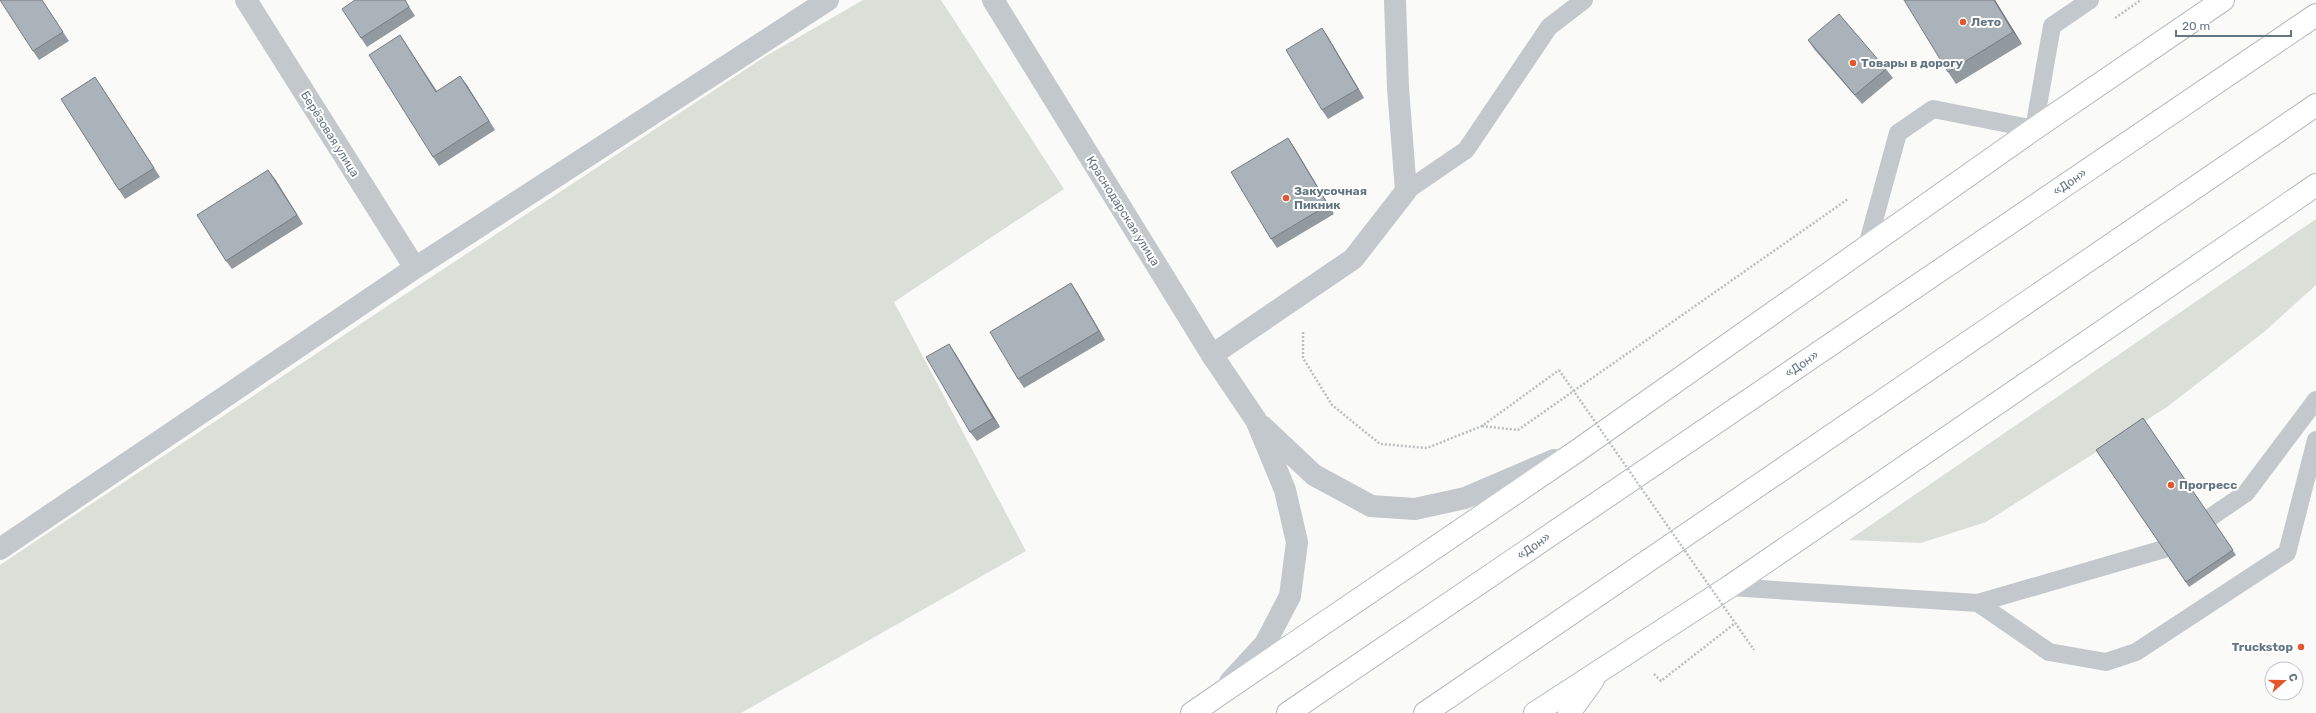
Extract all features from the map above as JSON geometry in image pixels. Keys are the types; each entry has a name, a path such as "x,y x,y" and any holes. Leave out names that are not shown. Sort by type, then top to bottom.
{"main road":[{"path":"1192,713 1577,451 2034,128 2223,0"},
{"name":"«Дон»","path":"1288,713 2316,15"},
{"path":"1425,713 2316,105"},
{"path":"1535,713 1729,587 2316,185"},
{"path":"1569,713 1604,667"}],"street":[{"name":"Берёзовая улица","path":"246,0 415,268"},
{"path":"0,549 415,268 828,0"},
{"name":"Краснодарская улица","path":"993,0 1212,355 1256,420"},
{"path":"1212,355 1353,259 1406,190 1398,88 1395,0"},
{"path":"1256,420 1314,475 1371,506 1415,509 1466,498 1577,451"},
{"path":"1224,690 1265,644 1290,596 1297,542 1285,490 1256,420"}],"lane":[{"path":"1406,190 1466,150 1549,27 1584,0"},
{"path":"1867,246 1898,133 1933,109 2034,128 2052,26 2090,0"},
{"path":"1729,587 1978,603 2164,549 2246,493 2316,400"},
{"path":"1978,603 2049,652 2106,662 2136,652 2287,553 2316,440"}],"path":[{"path":"2109,22 2141,0"},
{"path":"1482,426 1518,430 1888,171"},
{"path":"1304,292 1302,358 1332,405 1380,444 1427,448 1482,426 1559,370 1754,650"},
{"path":"1661,681 1735,624"}],"shaded area":[{"path":"863,0 941,0 1064,189 894,302 1026,551 741,713 0,713 0,565 398,299 766,56"},
{"path":"2316,219 2316,285 2264,332 2167,407 1986,522 1921,543 1849,540"}],"building":[{"path":"0,0 42,0 63,32 33,51"},
{"path":"355,0 405,0 409,7 361,38 342,9"},
{"name":"Лето","path":"1904,0 1994,0 2013,32 1948,72"},
{"name":"Товары в дорогу","path":"1839,14 1886,69 1855,95 1808,40"},
{"path":"1322,28 1358,89 1322,110 1286,50"},
{"path":"400,35 436,92 460,76 489,121 433,157 369,55"},
{"path":"95,77 154,168 119,190 61,99"},
{"name":"Закусочная Пикник","path":"1288,138 1328,205 1271,239 1231,172"},
{"path":"268,170 297,215 226,261 197,215"},
{"path":"1071,283 1099,331 1018,379 990,332"},
{"path":"949,344 993,418 970,432 926,357"},
{"path":"2143,418 2233,550 2186,582 2096,450"}],"place":[{"name":"Лето","path":"1963,22"},
{"name":"Товары в дорогу","path":"1853,63"},
{"name":"Закусочная Пикник","path":"1286,198"},
{"name":"Прогресс","path":"2171,485"},
{"name":"Truckstop","path":"2301,647"}]}
